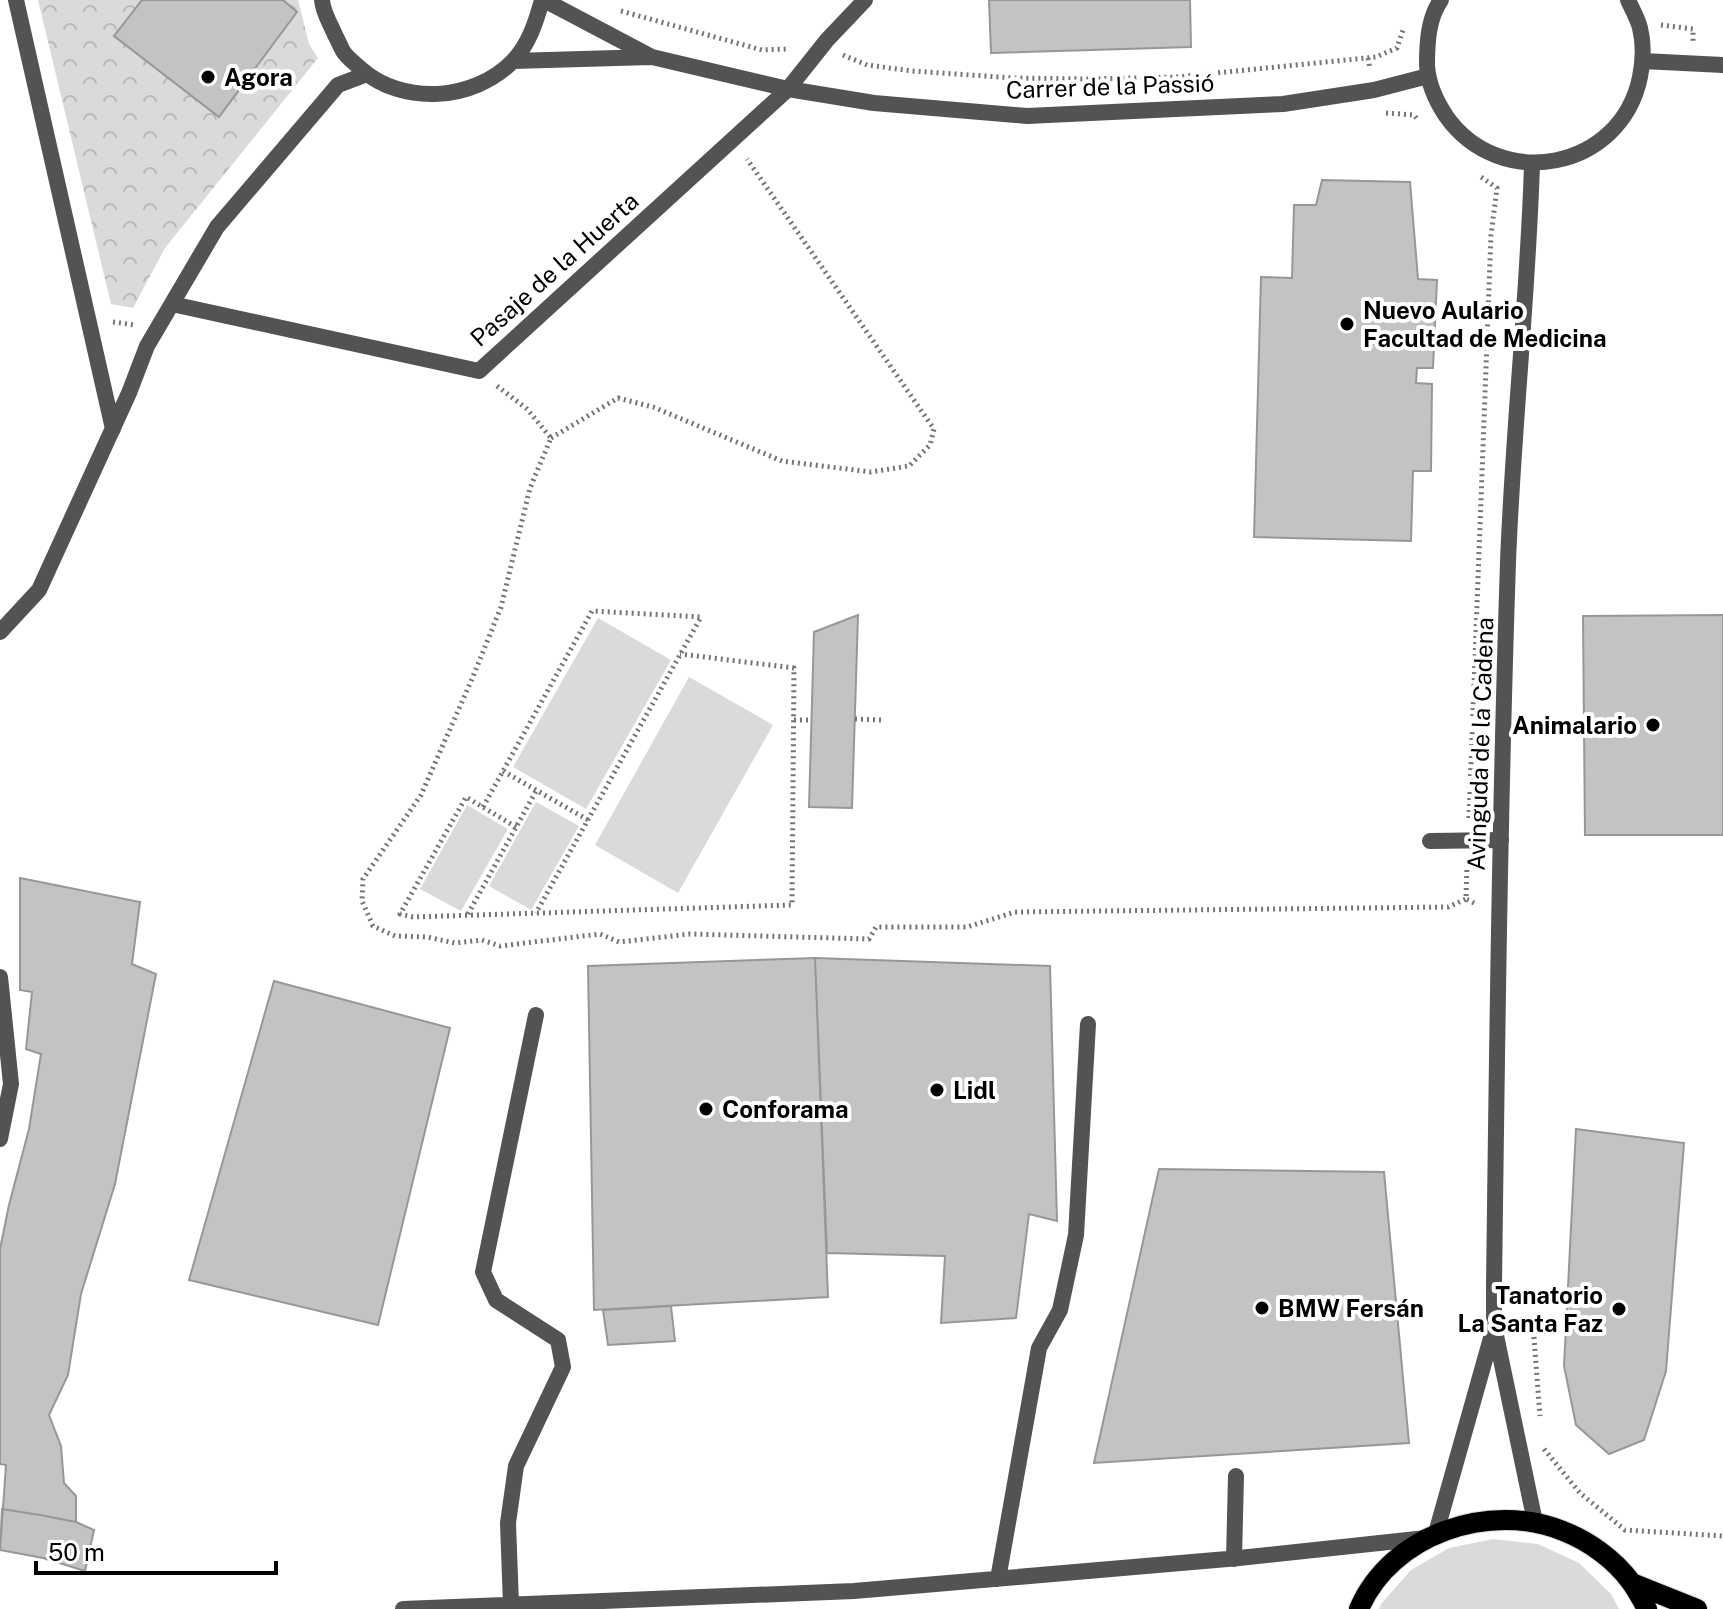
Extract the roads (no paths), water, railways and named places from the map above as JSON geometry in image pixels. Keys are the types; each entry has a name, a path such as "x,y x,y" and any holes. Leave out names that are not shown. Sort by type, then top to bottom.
{"main road":[{"path":"1339,1609 1360,1606 1379,1577 1401,1555 1432,1535 1485,1520 1535,1522 1589,1544 1612,1561 1632,1583 1647,1609"},
{"path":"1632,1583 1697,1609"}],"street":[{"path":"16,0 113,429"},
{"path":"322,0 323,9 344,53 384,85 418,95 453,93 485,82 513,61 532,32 543,0"},
{"name":"Carrer de la Passió","path":"543,0 652,57 788,89 874,103 1027,116 1283,104 1374,90 1428,76"},
{"name":"Pasaje de la Huerta","path":"172,304 479,371 788,89 827,40 865,0"},
{"path":"1441,0 1427,40 1428,76 1438,104 1456,130 1480,149 1509,161 1532,164 1571,158 1599,143 1621,120 1637,92 1643,61 1640,28 1628,0"},
{"path":"338,85 344,53"},
{"name":"Carrer de la Passió","path":"513,61 652,57"},
{"path":"1643,61 1723,65"},
{"path":"0,632 39,590 129,393 147,346 217,227 338,85 367,74"},
{"name":"Avinguda de la Cadena","path":"1532,164 1509,559 1499,913 1494,1326 1535,1522"},
{"path":"1430,841 1501,840"},
{"path":"0,977 11,1084 0,1139"},
{"path":"511,1605 508,1523 516,1466 563,1367 558,1340 496,1300 483,1272 536,1015"},
{"path":"998,1579 1039,1348 1060,1310 1076,1235 1088,1024"},
{"name":"Avinguda de la Cadena","path":"1432,1535 1494,1326"},
{"path":"1234,1559 1236,1476"},
{"path":"403,1609 854,1591 1234,1559 1432,1535"},
{"path":"613,1601 637,1609"}],"place":[{"name":"Agora","path":"208,77"},
{"name":"Nuevo Aulario Facultad de Medicina","path":"1347,324"},
{"name":"Animalario","path":"1653,725"},
{"name":"Lidl","path":"937,1090"},
{"name":"Conforama","path":"706,1109"},
{"name":"BMW Fersán","path":"1262,1308"},
{"name":"Tanatorio La Santa Faz","path":"1619,1309"}]}
